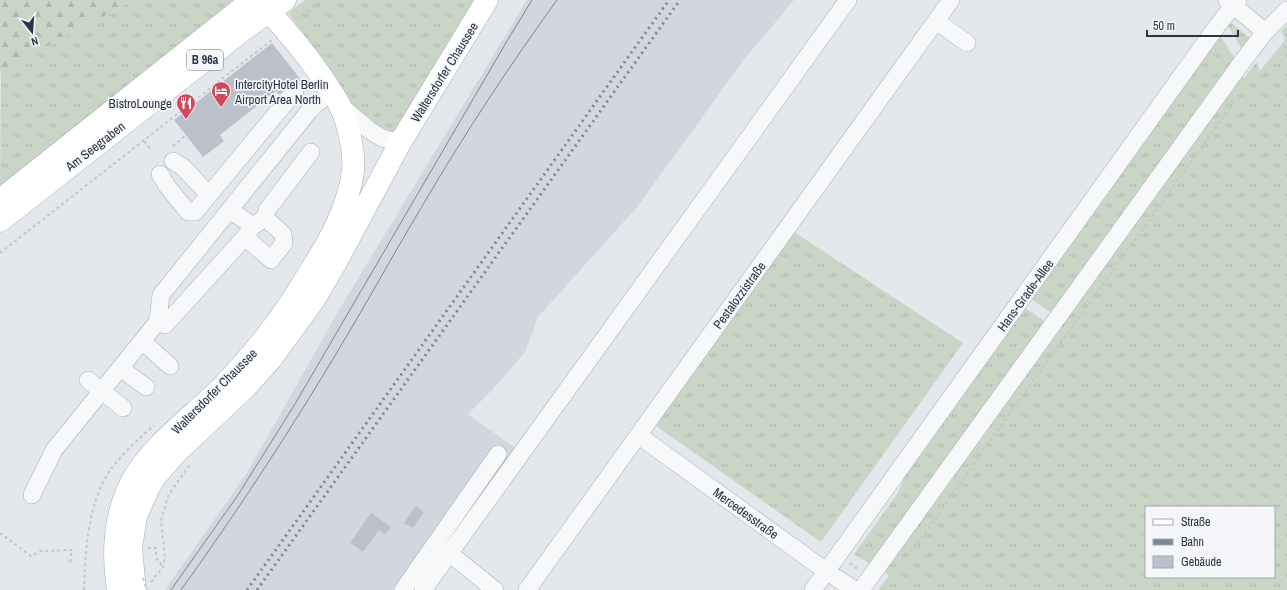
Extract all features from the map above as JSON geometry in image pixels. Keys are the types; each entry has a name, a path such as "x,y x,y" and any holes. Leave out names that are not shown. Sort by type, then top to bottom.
{"main road":[{"name":"Waltersdorfer Chaussee","path":"142,585 131,548 136,516 148,487 176,453 246,387 271,359 314,300 400,143 487,0"},
{"name":"Waltersdorfer Chaussee","path":"118,590 115,574 114,550 116,530 120,511 132,482 140,469 170,435 224,385 261,344 281,318 321,255 343,211 349,191 353,161 348,128 336,99 318,71 267,3"},
{"name":"Am Seegraben","path":"0,200 267,3"},
{"name":"Am Seegraben","path":"0,221 243,30 267,3"}],"street":[{"path":"423,590 848,0"},
{"name":"Pestalozzistraße","path":"527,590 951,0"},
{"path":"1233,2 1265,32"},
{"name":"Hans-Grade-Allee","path":"813,590 1233,2"},
{"path":"866,586 1242,62 1265,32 1287,10"},
{"path":"936,21 967,43"},
{"path":"160,174 167,186 188,212 195,212 295,91"},
{"name":"Waltersdorfer Chaussee","path":"336,99 369,130 382,138 400,143"},
{"path":"32,495 54,450 159,320 161,296 310,110 316,104 336,99"},
{"path":"159,320 165,325 254,227 311,152"},
{"path":"171,156 209,195"},
{"path":"230,210 254,227"},
{"path":"142,341 170,366"},
{"path":"120,368 146,387"},
{"path":"88,380 123,408"},
{"name":"Mercedesstraße","path":"638,435 826,571 866,586"},
{"path":"403,590 498,454"},
{"path":"449,553 495,590"}],"path":[{"path":"0,253 276,36"},
{"path":"901,559 917,545 987,445 1230,108 1235,95"},
{"path":"171,156 186,135"},
{"path":"144,141 152,150"},
{"path":"146,590 142,585 163,566 165,557 161,520 168,496 193,460"},
{"path":"0,533 31,556 41,551 72,550 70,563"},
{"path":"144,548 156,548 156,558 163,566"},
{"path":"838,555 866,586"}],"shaded area":[{"path":"527,0 794,0 742,62 638,206 538,317 525,352 492,390 468,414 518,450 417,590 165,590 247,473 339,310"}],"green space":[{"path":"0,0 134,0 0,71"},
{"path":"134,0 237,0 0,186 1,69"},
{"path":"305,0 477,0 398,129 391,133 383,132 355,108 288,13"},
{"path":"1227,24 1233,24 1250,38 1242,49"},
{"path":"1287,25 1287,590 878,590 889,576 884,572 1240,75 1244,78 1257,63 1260,71 1285,40 1282,30"},
{"path":"1219,34 1235,59 1053,314 1030,298"},
{"path":"794,232 963,343 821,542 656,426"},
{"path":"1024,307 1047,323 873,566 854,554 898,493 907,470"}],"building":[{"name":"IntercityHotel Berlin Airport Area North","path":"272,43 301,80 299,82 291,82 279,95 276,91 220,135 224,141 203,157 174,120"},
{"path":"416,506 424,512 413,528 404,523"},
{"path":"371,513 391,527 385,535 379,530 363,552 350,543"}],"tram line":[{"path":"171,590 238,495 295,404 532,0"},
{"path":"181,590 243,501 302,410 455,151 505,74 557,0"}],"railway":[{"path":"247,590 669,0"},
{"path":"257,590 680,0"}],"place":[{"name":"IntercityHotel Berlin Airport Area North","path":"221,108"},
{"name":"BistroLounge","path":"186,120"}]}
